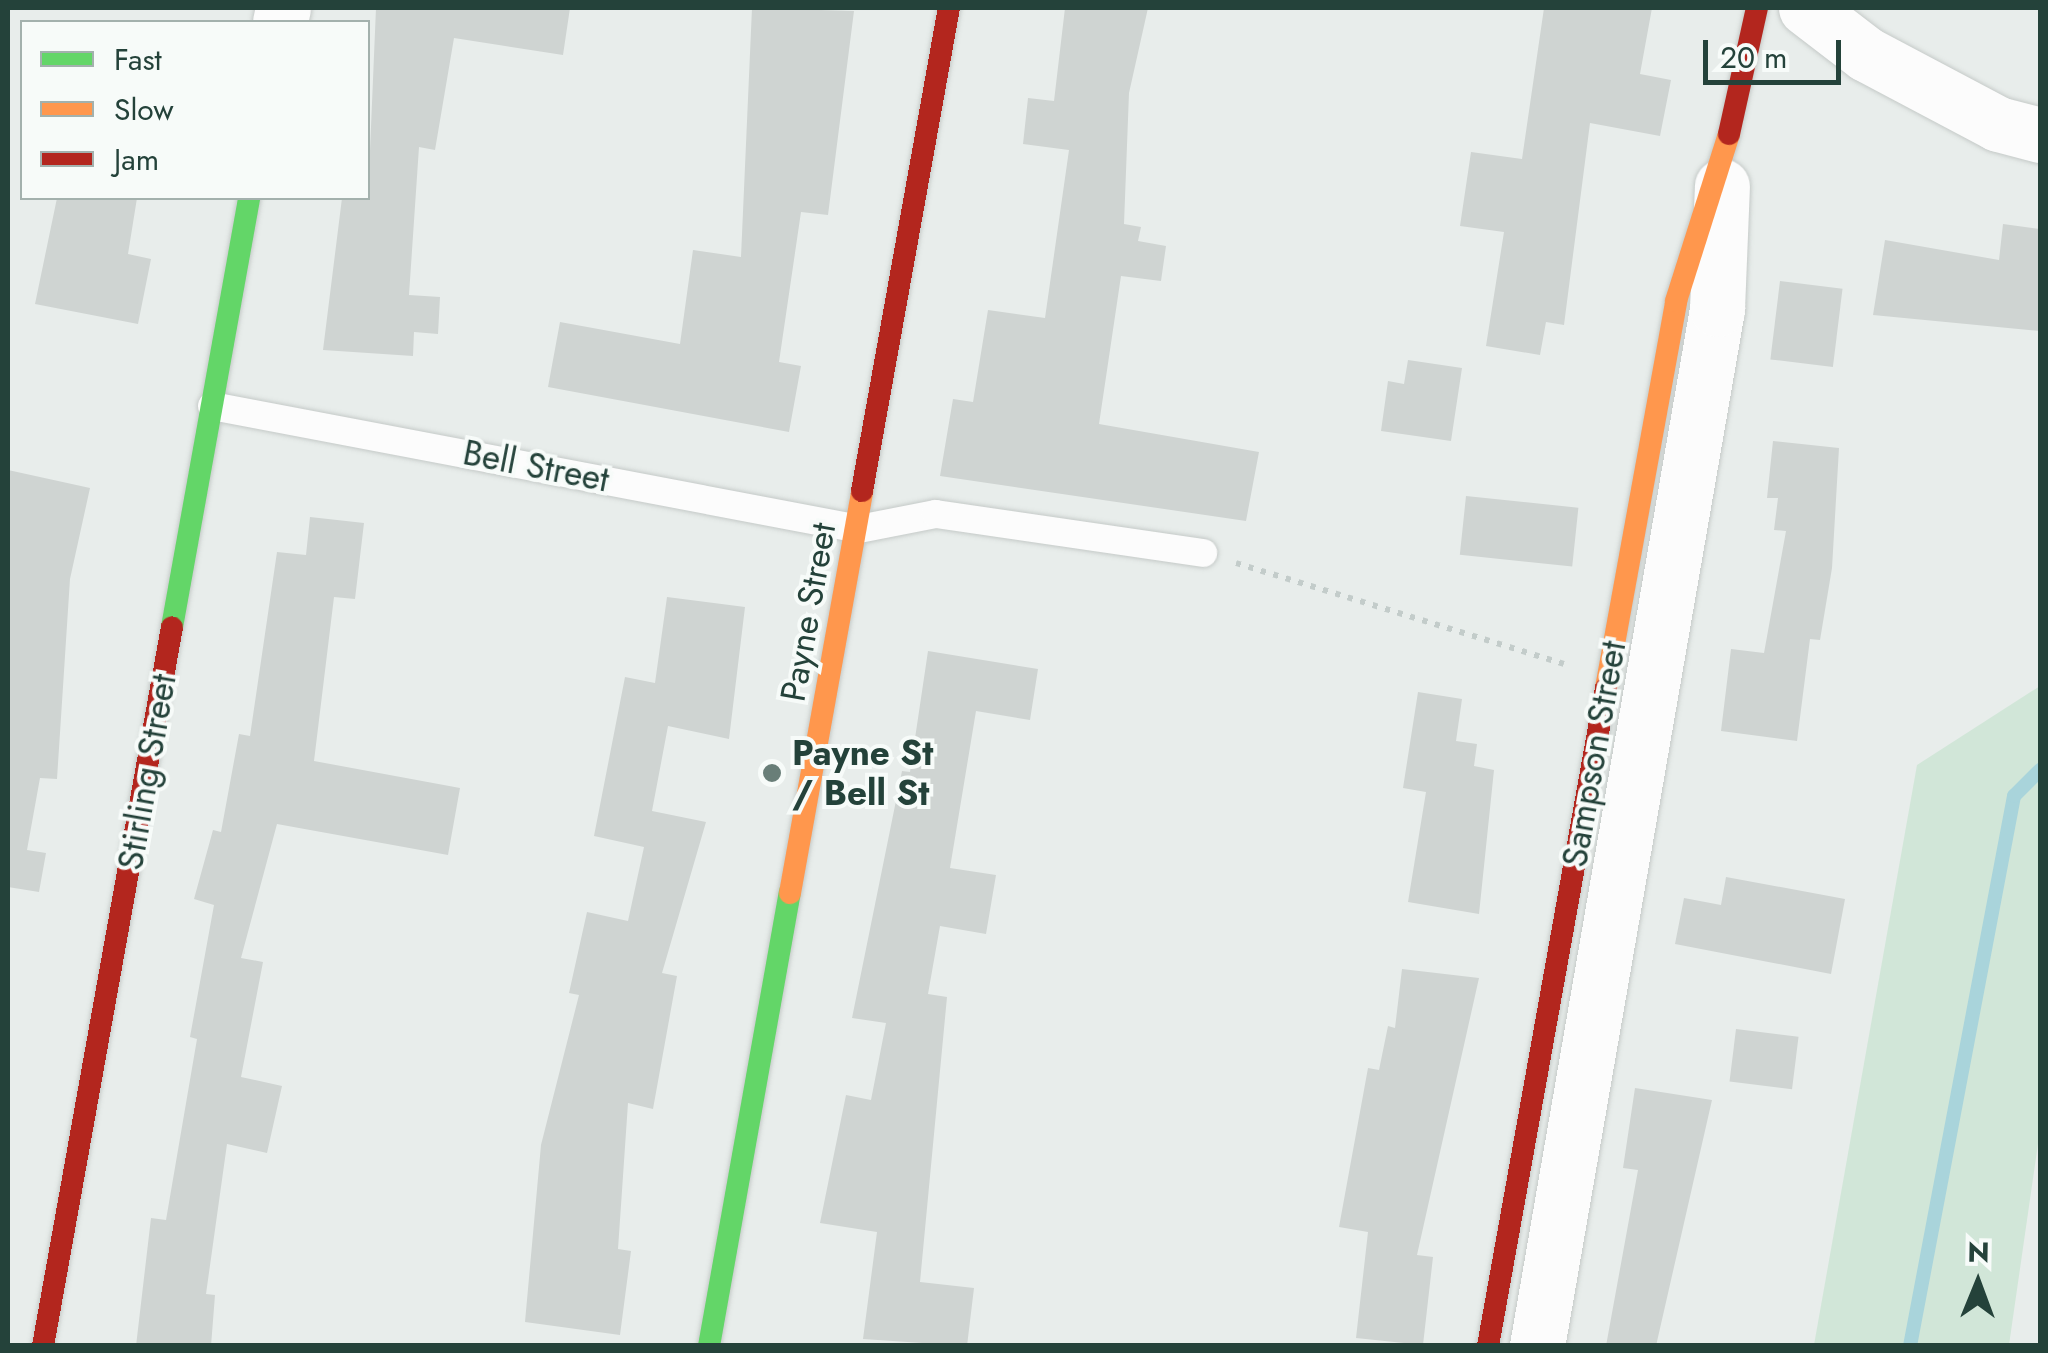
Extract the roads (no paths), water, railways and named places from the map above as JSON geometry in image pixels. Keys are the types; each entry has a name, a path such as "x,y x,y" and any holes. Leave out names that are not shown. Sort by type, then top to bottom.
{"street":[{"name":"Payne Street","path":"708,1346 859,529 950,8"},
{"name":"Sampson Street","path":"1488,1346 1676,301 1722,168 1757,8"},
{"path":"1806,8 1866,54 1998,124 2040,135"},
{"name":"Sampson Street","path":"1537,1346 1717,309 1722,168"},
{"name":"Stirling Street","path":"44,1346 249,200"}],"lane":[{"name":"Bell Street","path":"212,406 859,529"},
{"path":"859,529 936,514 1203,553"}],"waterway":[{"path":"1910,1346 2014,796 2040,770"}],"place":[{"name":"Payne St / Bell St","path":"772,773"}]}
